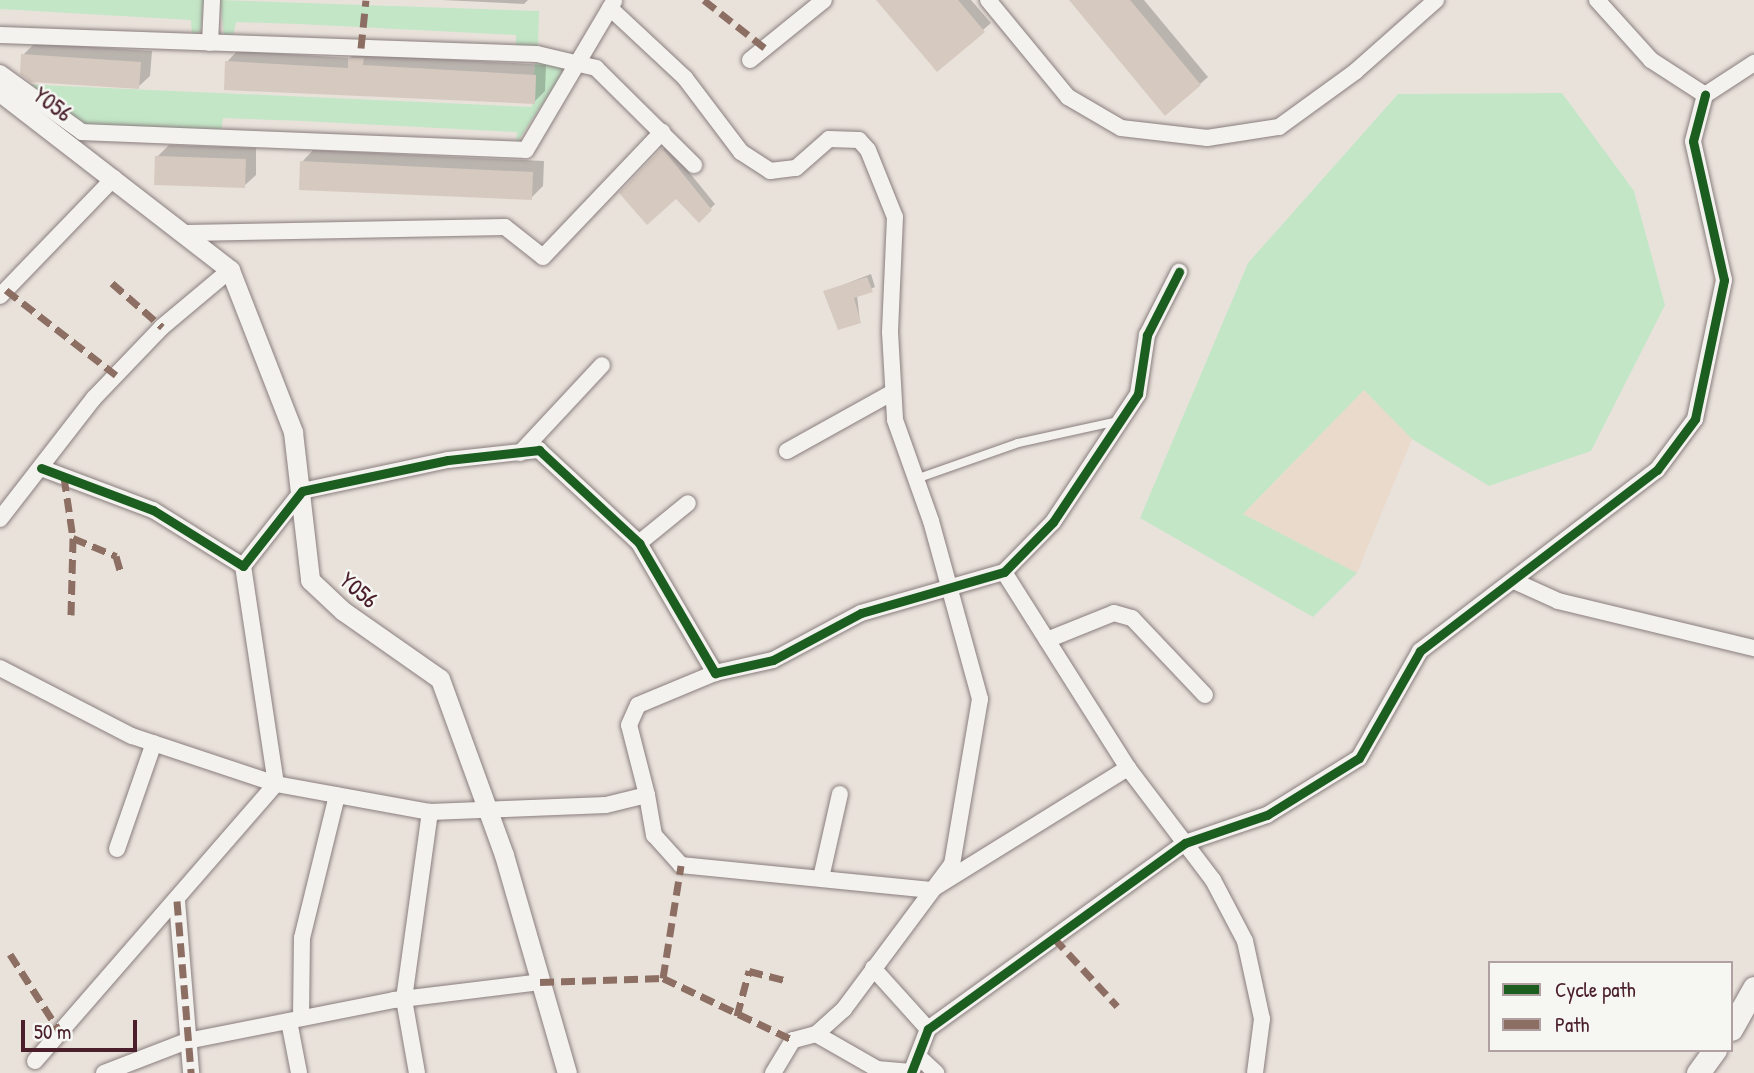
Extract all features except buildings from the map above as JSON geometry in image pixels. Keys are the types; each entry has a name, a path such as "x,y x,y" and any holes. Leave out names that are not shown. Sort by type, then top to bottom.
{"main road":[{"path":"1733,1025 1754,988"},
{"path":"1698,1073 1714,1052"}],"street":[{"path":"210,43 212,0"},
{"path":"750,60 824,0"},
{"path":"988,0 1068,97 1121,128 1207,138 1279,127 1356,71 1436,0"},
{"path":"1598,0 1651,60 1705,95"},
{"path":"0,73 82,132 526,150 612,4 685,78 741,152 770,171 796,168 829,139 859,139 868,150 895,217 895,420 951,585 980,699 951,864 844,1009 816,1034 793,1040 773,1073"},
{"path":"0,35 537,54 596,68 694,165"},
{"path":"816,1034 877,1069 911,1073 928,1029 1185,843 1266,815 1359,758 1420,651 1657,470 1695,419 1724,280 1693,141 1705,95 1754,63"},
{"name":"Y056","path":"0,92 187,233 230,270 293,432 302,491 310,580 342,611 440,680 488,811 567,1073"},
{"path":"187,233 505,227 543,257 662,132"},
{"path":"0,296 114,178"},
{"path":"0,519 101,390 230,270"},
{"path":"1128,768 931,890 681,865 654,835 648,795 629,725 638,705 715,673 773,660 860,613 1004,572 1053,522 1138,394 1147,335 1179,272"},
{"path":"520,453 602,365"},
{"path":"787,451 893,392"},
{"path":"35,1061 177,901 276,784 243,566 302,491 448,460 539,450 639,543 715,673"},
{"path":"41,468 153,510 243,566"},
{"path":"639,543 688,503"},
{"path":"1004,572 1128,768 1213,880 1245,941 1262,1019 1255,1073"},
{"path":"1514,581 1558,601 1754,648"},
{"path":"1047,640 1114,613 1132,618 1205,695"},
{"path":"0,668 153,743 276,784 430,812 606,805 648,795"},
{"path":"117,849 153,743"},
{"path":"821,878 840,794"},
{"path":"299,1073 295,1019 302,938 337,795"},
{"path":"417,1073 404,999 430,812"},
{"path":"177,901 191,1073"},
{"path":"873,968 928,1029"},
{"path":"104,1073 187,1041 404,999 540,982"},
{"path":"918,1056 936,1073"}],"lane":[{"path":"916,479 1018,443 1120,420"}],"shaded area":[{"path":"1364,390 1412,439 1357,573 1243,514"}],"green space":[{"path":"0,0 204,0 201,31 192,35 191,20 0,9"},
{"path":"220,0 539,11 538,48 516,47 516,35 299,24 236,22 233,36 224,35"},
{"path":"535,62 561,66 563,73 516,144 517,132 303,121 223,118 221,132 83,127 18,84 532,107"},
{"path":"1562,93 1634,191 1665,305 1591,451 1489,486 1412,439 1364,390 1243,514 1357,573 1313,617 1140,518 1248,263 1398,94"}],"marked path":[{"path":"361,48 366,0"},
{"path":"704,0 765,48"},
{"path":"112,283 162,327"},
{"path":"6,290 116,375"},
{"path":"64,477 73,538 116,556 121,573"},
{"path":"71,615 73,538"},
{"path":"663,978 681,865"},
{"path":"177,901 191,1073"},
{"path":"1054,938 1117,1006"},
{"path":"10,954 60,1032"},
{"path":"737,1016 749,971 788,981"},
{"path":"540,982 663,978 793,1040"}],"cycle path":[{"path":"911,1073 928,1029 1185,843 1267,815 1359,758 1420,651 1657,470 1695,419 1724,280 1693,141 1705,95"},
{"path":"41,468 153,510 243,566 302,491 448,460 539,450 639,543 715,673 773,660 861,613 1004,572 1053,522 1138,394 1147,335 1179,272"}]}
